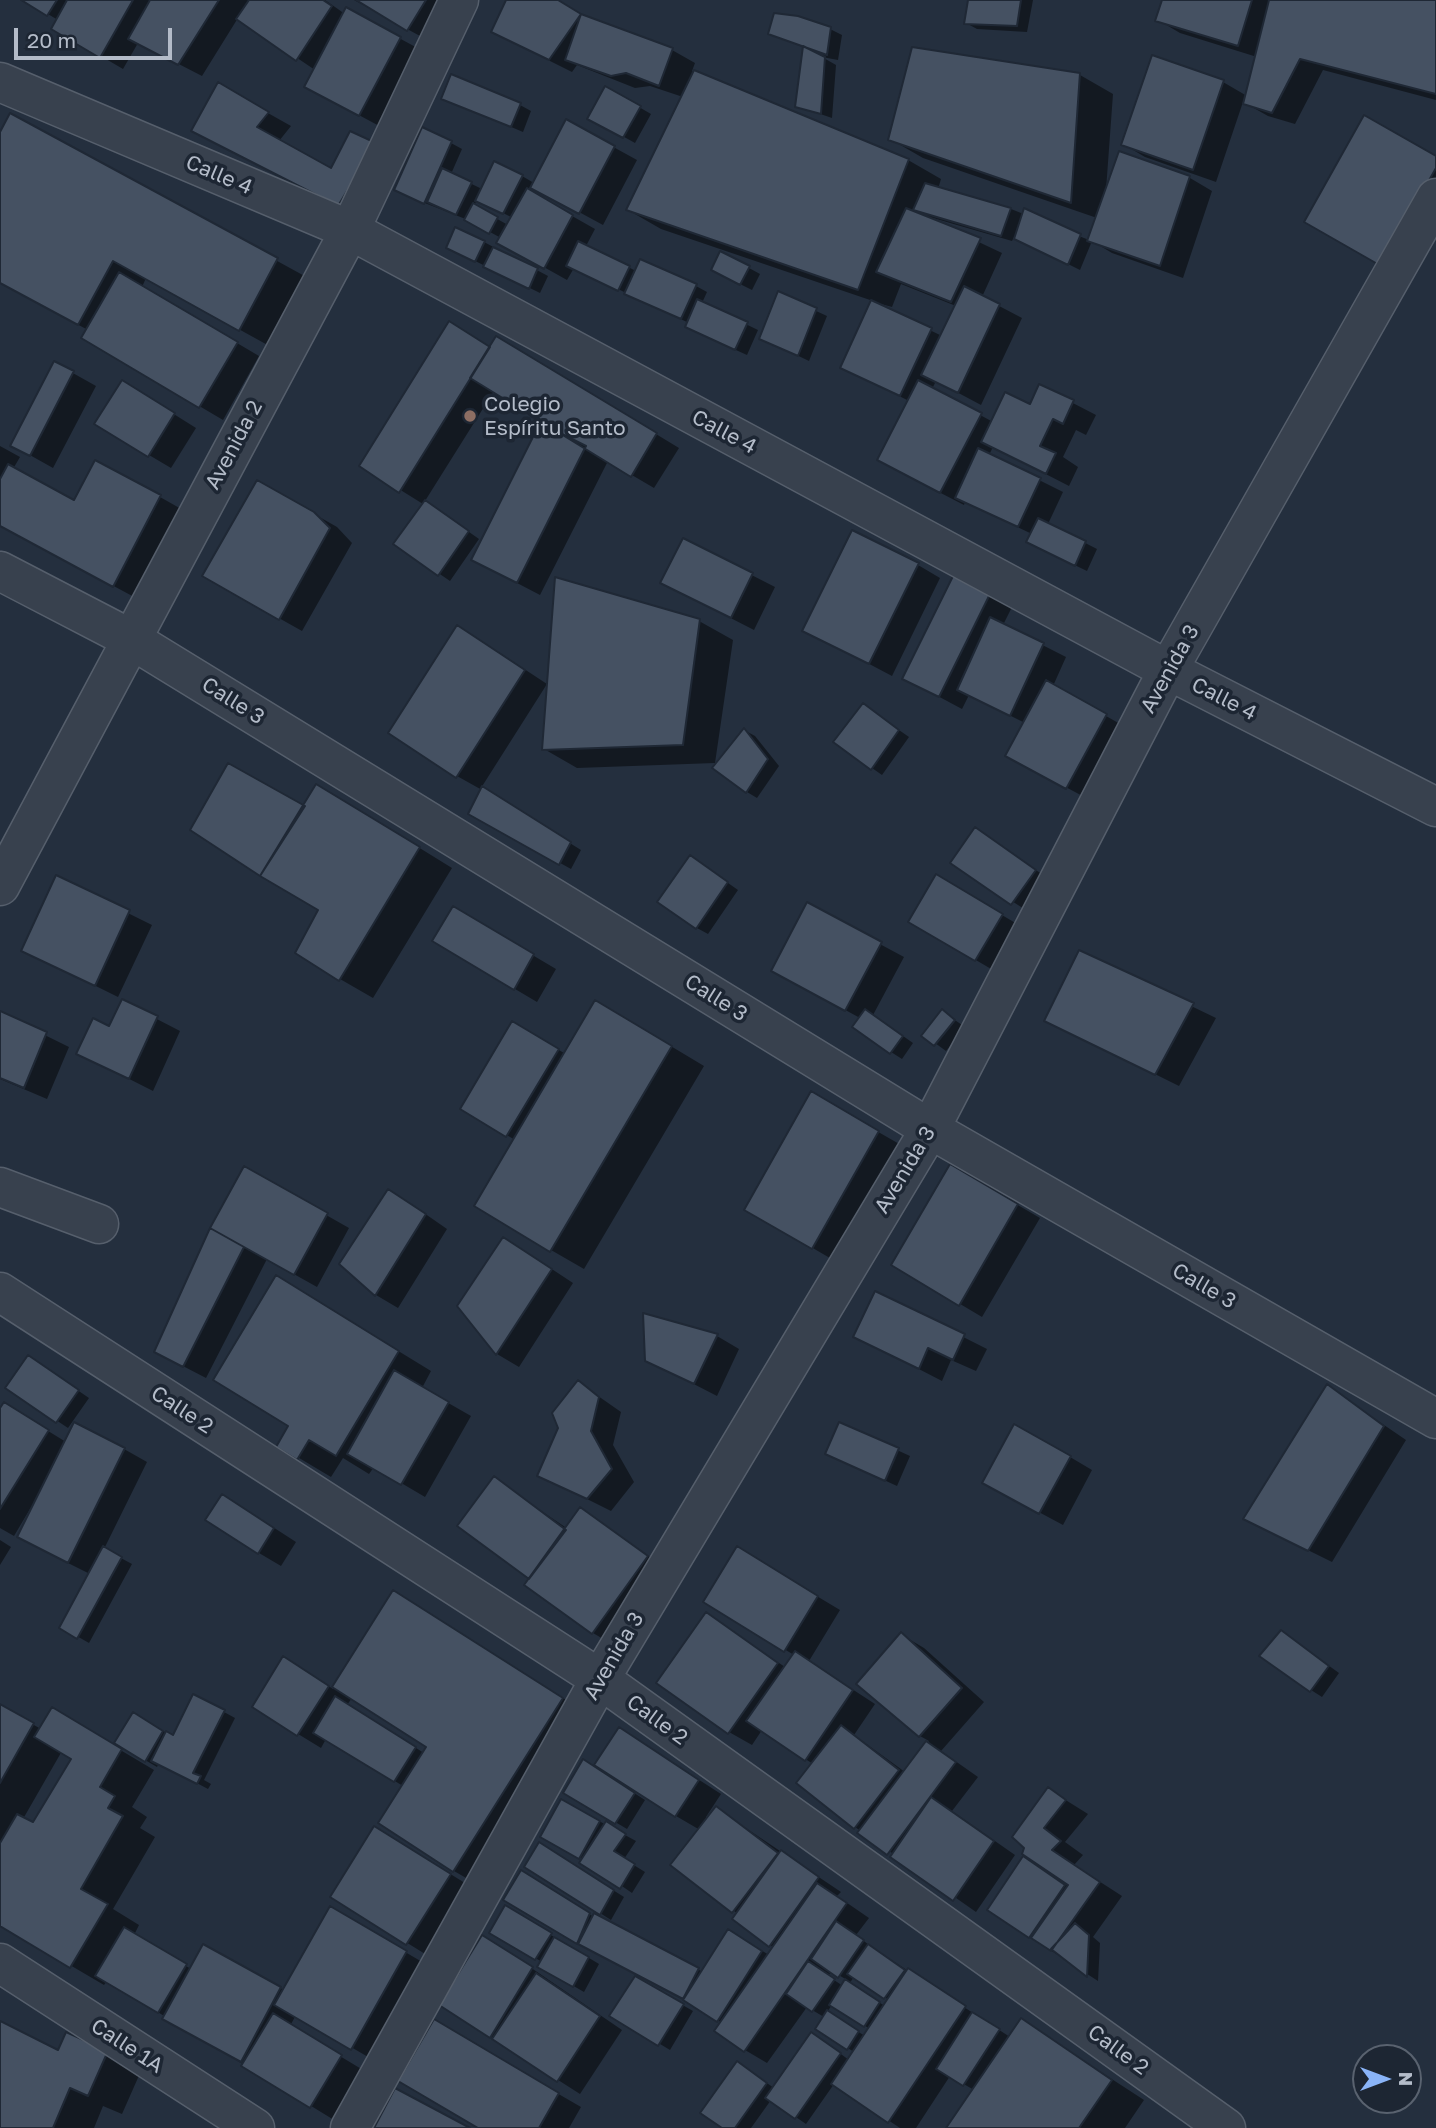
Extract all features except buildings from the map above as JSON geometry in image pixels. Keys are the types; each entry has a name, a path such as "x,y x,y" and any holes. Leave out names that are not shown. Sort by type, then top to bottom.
{"street":[{"name":"Avenida 2","path":"0,886 129,638 350,230 458,0"},
{"name":"Calle 4","path":"0,82 350,230 1168,670 1436,807"},
{"name":"Avenida 3","path":"351,2128 600,1679 930,1129 1168,670 1436,198"},
{"name":"Calle 3","path":"0,570 129,638 930,1129 1436,1419"},
{"path":"0,1187 99,1224"},
{"name":"Calle 2","path":"4,1305 600,1679 1226,2128"},
{"name":"Calle 1A","path":"0,1964 255,2128"}],"place":[{"name":"Colegio Espíritu Santo","path":"470,416"}]}
